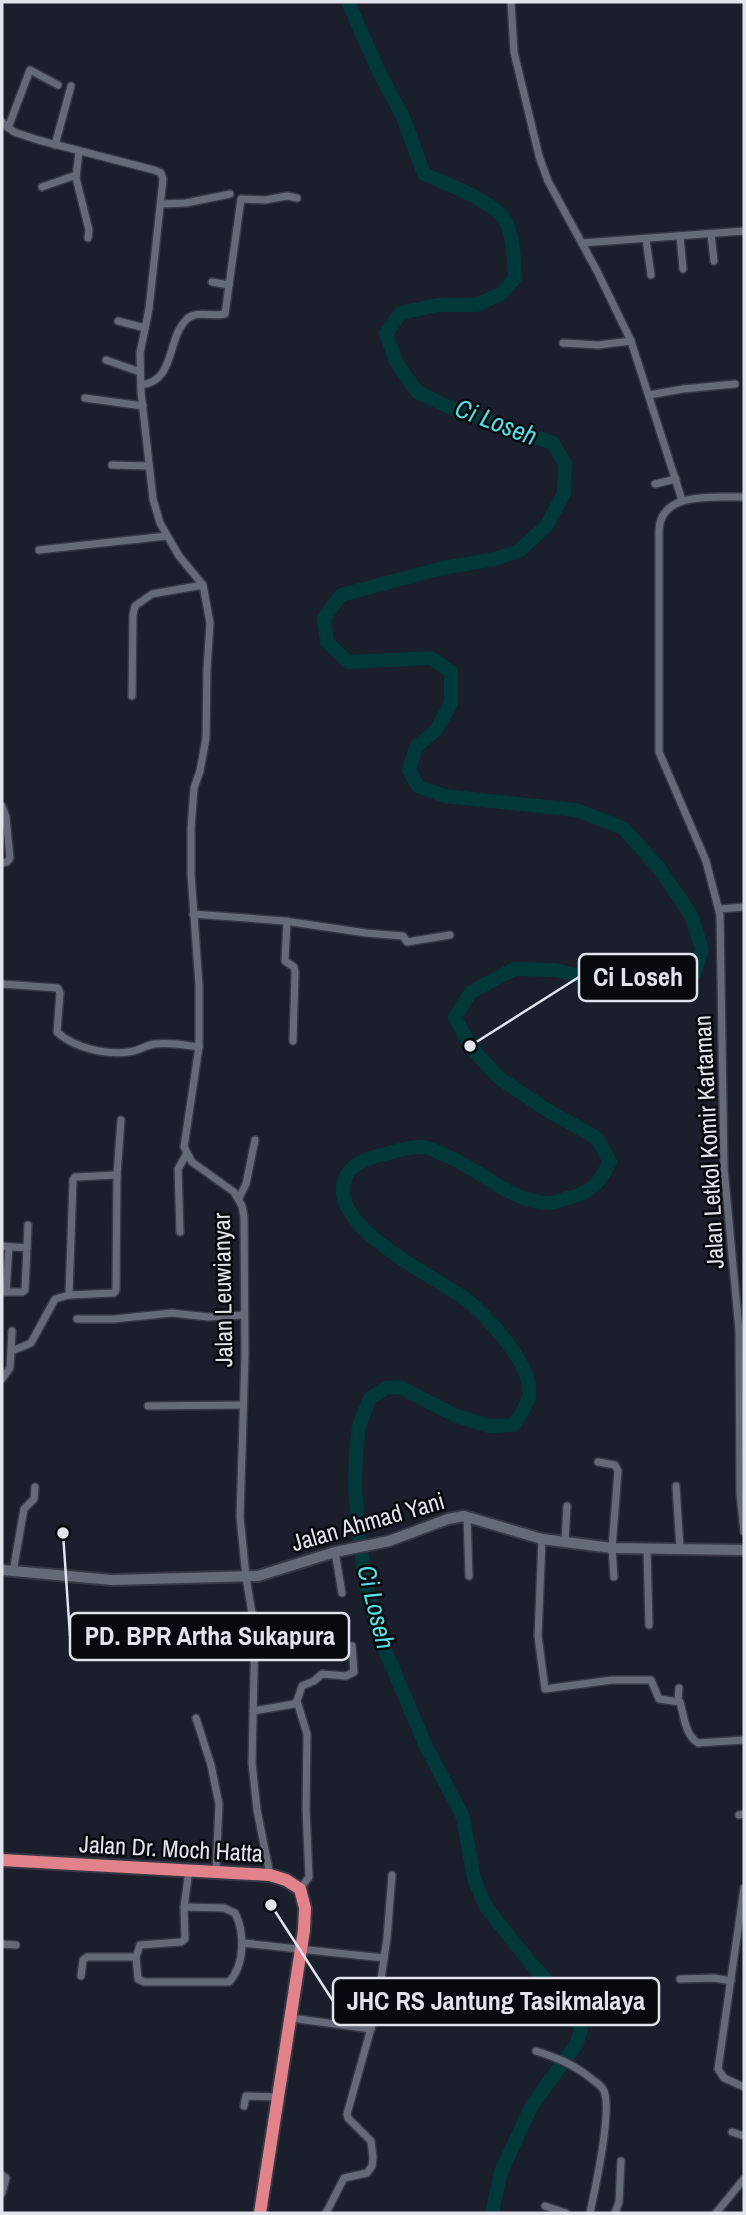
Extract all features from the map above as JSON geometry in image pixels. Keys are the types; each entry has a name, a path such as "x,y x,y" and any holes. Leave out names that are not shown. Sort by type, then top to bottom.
{"highway":[{"name":"Jalan Dr. Moch Hatta","path":"2,1860 270,1875 286,1880 300,1889"},
{"path":"260,2213 301,1951 305,1917 300,1889"}],"street":[{"path":"511,2 514,52 539,156 548,181 631,341 682,500 744,497"},
{"path":"58,85 30,70 5,125 21,135 159,172 164,183 140,353 149,467 153,499 160,523 179,556 203,585 210,623 206,669 206,738 194,789 191,828 200,1030 184,1140 186,1155 178,1169 180,1233"},
{"path":"55,145 71,86"},
{"path":"79,151 76,175 89,230 88,238"},
{"path":"42,187 76,175"},
{"path":"161,204 186,204 230,194"},
{"path":"141,385 152,383 162,373 186,319 225,314 241,199 297,198"},
{"path":"582,243 744,231"},
{"path":"712,234 713,261"},
{"path":"680,236 683,269"},
{"path":"646,239 651,275"},
{"path":"212,282 229,285"},
{"path":"118,321 145,328"},
{"path":"563,343 598,345 631,341"},
{"path":"106,360 140,372"},
{"path":"649,395 735,384"},
{"path":"85,398 143,406"},
{"path":"112,465 149,467"},
{"path":"655,484 676,479"},
{"name":"Jalan Letkol Komir Kartaman","path":"682,500 668,508 659,526 659,752 706,861 720,909 724,1168 739,1330 740,1494 744,1532"},
{"path":"38,550 167,536"},
{"path":"132,696 135,606 152,594 203,585"},
{"path":"2,806 10,858 2,863"},
{"path":"720,909 744,907"},
{"path":"193,914 287,921 403,936 407,942 450,935"},
{"path":"287,921 285,961 294,967 295,972 293,1041"},
{"path":"2,984 59,989 57,1032 84,1048 130,1052 156,1044 199,1046"},
{"path":"12,1352 31,1343 55,1298 114,1293 116,1290 117,1175 121,1120"},
{"path":"239,1198 246,1184 255,1140"},
{"name":"Jalan Leuwianyar","path":"186,1155 202,1170 234,1192 239,1198 244,1217 240,1489 246,1577 255,1631 252,1763 257,1810 270,1875"},
{"path":"69,1295 73,1180 75,1177 117,1175"},
{"path":"27,1248 5,1247 4,1292 22,1293 25,1290 27,1248 28,1225"},
{"path":"78,1319 172,1313 208,1317 244,1315"},
{"path":"2,1379 9,1371 12,1331"},
{"path":"148,1406 243,1405"},
{"path":"598,1462 615,1465 618,1471 612,1548 614,1577"},
{"path":"676,1486 680,1548"},
{"path":"7,1571 24,1509 34,1499 35,1487"},
{"path":"565,1542 567,1506"},
{"path":"467,1516 469,1576"},
{"name":"Jalan Ahmad Yani","path":"7,1571 113,1580 263,1575 335,1552 396,1539 448,1519 467,1516 542,1539 612,1548 744,1550"},
{"path":"542,1539 538,1636 545,1689 612,1681 649,1680 659,1699 678,1700"},
{"path":"647,1548 649,1625"},
{"path":"335,1552 342,1594"},
{"path":"300,1889 309,1877 307,1734 297,1701 302,1686 322,1674 346,1675 354,1672 352,1646"},
{"path":"679,1688 678,1700 689,1735 694,1741 744,1740"},
{"path":"253,1711 294,1704 297,1701"},
{"path":"196,1718 211,1765 219,1804 216,1872"},
{"path":"184,1907 230,1910 238,1919 243,1943 236,1973 229,1982 140,1981 137,1978 136,1957 140,1945 183,1941 184,1907 189,1870"},
{"path":"326,2213 344,2178 367,2173 372,2165 374,2151 371,2141 347,2116 377,2007 392,1875"},
{"path":"744,1888 718,2071 723,2078 744,2087"},
{"path":"243,1943 384,1958"},
{"path":"2,1944 16,1945"},
{"path":"735,1950 744,1952"},
{"path":"81,1976 83,1961 87,1957 136,1957"},
{"path":"680,1979 715,1978 731,1981"},
{"path":"291,2018 371,2029"},
{"path":"536,2051 578,2067 603,2087 606,2101 599,2172 590,2213"},
{"path":"244,2106 246,2096 278,2097"},
{"path":"732,2132 744,2137"},
{"path":"615,2213 620,2202 621,2161"},
{"path":"2,2175 6,2178 2,2193"},
{"path":"716,2213 744,2179"},
{"path":"545,2206 566,2213"}],"waterway":[{"name":"Ci Loseh","path":"348,2 379,72 403,117 424,174 494,208 509,228 512,245 515,278 501,294 476,305 437,305 401,313 386,333 396,362 417,392 453,409 553,443 565,464 564,493 547,525 520,550 495,559 442,568 341,595 324,618 327,642 348,662 431,658 451,672 451,703 437,729 416,747 409,770 418,786 444,796 576,810 623,828 659,868 691,915 702,949 694,974 678,986 651,989 606,983 555,970 514,969 471,992 455,1017 470,1046 499,1078 550,1112 597,1138 610,1162 589,1190 547,1203 533,1201 506,1190 432,1149 412,1147 376,1156 356,1165 346,1176 343,1194 350,1212 365,1230 408,1263 464,1298 496,1328 517,1357 529,1385 528,1401 514,1425 489,1426 454,1415 400,1387 386,1388 370,1398 359,1426 356,1453 355,1489 359,1536 366,1586 379,1636 425,1744 463,1817 474,1879 486,1907 529,1961 578,2015 581,2030 576,2045 532,2105 501,2172 492,2213"}],"place":[{"name":"Ci Loseh","path":"470,1046"},
{"name":"PD. BPR Artha Sukapura","path":"63,1533"},
{"name":"JHC RS Jantung Tasikmalaya","path":"271,1905"}]}
